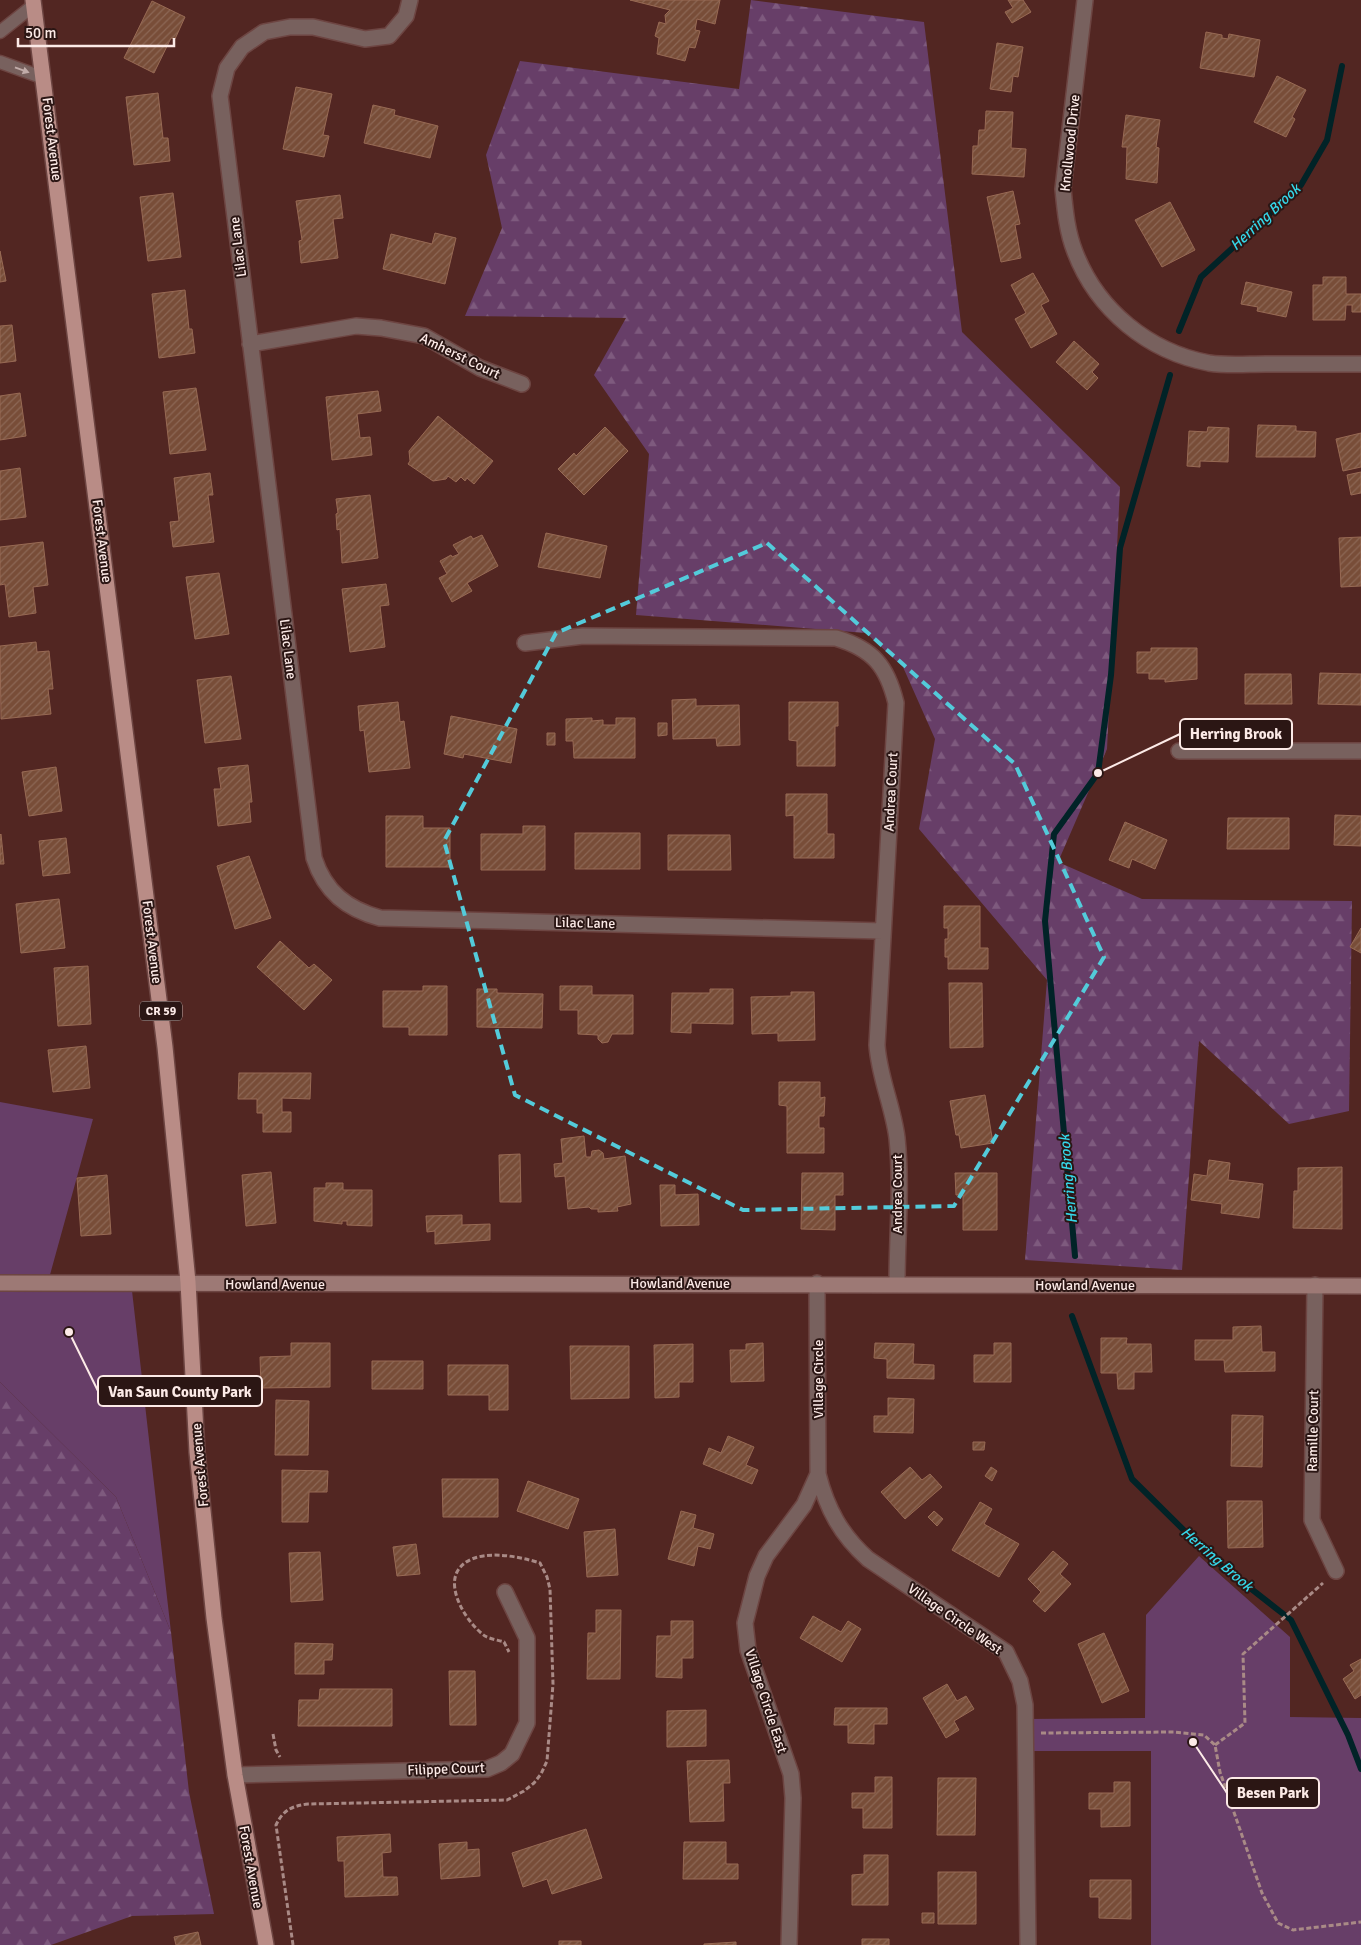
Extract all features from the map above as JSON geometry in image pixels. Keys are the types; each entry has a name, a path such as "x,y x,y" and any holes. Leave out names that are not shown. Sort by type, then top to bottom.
{"main road":[{"name":"Forest Avenue","path":"34,3 165,1047 188,1282 197,1452 214,1618 235,1775 266,1945"}],"street":[{"name":"Lilac Lane","path":"410,0 406,16 389,36 365,39 313,27 281,28 264,32 242,47 227,68 220,96 314,858 318,871 329,889 344,903 362,913 380,918 884,931"},
{"name":"Knollwood Drive","path":"1085,0 1064,196 1066,219 1074,252 1089,282 1108,306 1130,327 1155,344 1183,356 1210,363 1237,366 1361,364"},
{"name":"Amherst Court","path":"250,344 356,326 381,328 424,336 480,368 522,384"},
{"name":"Andrea Court","path":"525,643 582,636 836,638 853,643 869,652 882,666 891,683 896,703 877,1045 880,1070 893,1116 897,1141 897,1284"},
{"path":"1179,751 1361,751"},
{"name":"Howland Avenue","path":"0,1283 817,1283 1361,1286"},
{"name":"Village Circle","path":"817,1283 818,1474"},
{"name":"Ramille Court","path":"1314,1285 1312,1520 1336,1571"},
{"name":"Village Circle West","path":"818,1474 824,1498 836,1524 851,1544 868,1559 1006,1652 1020,1681 1025,1705 1026,1733 1028,1945"},
{"name":"Village Circle East","path":"789,1945 793,1798 791,1774 748,1650 745,1623 757,1576 766,1556 804,1504 818,1474"},
{"name":"Filippe Court","path":"235,1775 487,1769 501,1764 512,1754 527,1722 526,1638 505,1592"}],"lane":[{"path":"0,32 34,3"},
{"path":"0,62 44,78"}],"path":[{"path":"293,1945 276,1825 282,1813 292,1807 308,1804 507,1800 524,1791 542,1774 547,1760 554,1684 550,1589 547,1577 540,1563 516,1556 487,1555 464,1564 457,1572 454,1585 462,1608 473,1623 486,1636 504,1642 513,1660"},
{"path":"1215,1745 1246,1723 1243,1654 1336,1571"},
{"path":"1026,1733 1174,1732 1204,1735 1215,1745 1220,1772 1262,1893 1278,1923 1285,1928 1303,1930 1361,1922"},
{"path":"273,1734 276,1750 282,1761"}],"highlighted area":[{"path":"767,543 1015,764 1104,957 954,1206 743,1210 515,1095 444,841 556,633"}],"green space":[{"path":"751,0 924,22 962,332 1120,487 1107,749 1058,862 1142,899 1352,901 1349,1111 1289,1124 1199,1041 1182,1270 1025,1260 1047,980 919,829 935,739 903,667 866,633 636,615 649,454 594,375 626,318 465,316 502,228 486,155 520,61 739,89"},
{"path":"0,1102 93,1119 48,1282 131,1282 171,1632 116,1497 0,1382"},
{"path":"0,1382 116,1497 171,1632 189,1792 214,1914 132,1916 51,1945 0,1945"},
{"path":"1199,1556 1290,1637 1290,1717 1361,1718 1361,1945 1151,1945 1151,1751 1026,1751 1025,1719 1145,1718 1146,1615"}],"building":[{"path":"630,0 720,0 715,24 697,19 695,30 700,31 695,48 689,47 685,61 657,54 659,38 655,36 659,22 666,24 665,15 670,10"},
{"path":"1008,0 1023,0 1031,12 1012,23 1005,12 1013,8"},
{"path":"152,1 185,17 175,39 171,38 154,73 124,58"},
{"path":"1206,32 1222,35 1222,38 1228,39 1229,34 1260,40 1254,77 1200,68"},
{"path":"997,43 1023,47 1018,77 1013,76 1011,92 990,89"},
{"path":"1277,76 1306,90 1292,117 1295,119 1286,137 1254,122"},
{"path":"296,87 332,94 323,135 329,136 324,157 283,149"},
{"path":"158,93 163,138 168,138 170,161 134,165 126,97"},
{"path":"373,105 395,110 394,115 438,126 430,158 364,143"},
{"path":"986,111 1013,112 1011,148 1026,149 1024,177 972,174 973,146 978,146 979,130 985,130"},
{"path":"1126,115 1160,120 1156,147 1159,148 1157,183 1126,179 1127,147 1122,147"},
{"path":"1013,191 1020,224 1015,225 1021,258 1001,262 987,197"},
{"path":"173,193 181,257 148,261 140,197"},
{"path":"340,195 343,218 333,219 338,258 301,263 299,241 302,240 296,201"},
{"path":"1170,202 1195,250 1162,267 1135,220"},
{"path":"435,233 456,238 445,284 383,269 391,234 432,244"},
{"path":"0,251 6,281 0,282"},
{"path":"1033,273 1049,301 1041,305 1057,334 1031,348 1015,319 1026,313 1011,285"},
{"path":"1323,277 1346,277 1346,294 1361,294 1361,312 1352,312 1352,305 1346,305 1345,320 1313,320 1313,285 1323,285"},
{"path":"1246,282 1292,292 1286,317 1257,311 1258,307 1241,304"},
{"path":"185,290 189,329 192,329 195,353 159,358 152,294"},
{"path":"12,325 16,361 0,363 0,326"},
{"path":"1074,341 1099,364 1092,372 1098,378 1087,390 1056,362"},
{"path":"196,388 206,450 170,454 163,392"},
{"path":"378,391 381,411 357,414 360,438 370,437 372,455 332,460 326,397"},
{"path":"20,393 26,436 0,440 0,396"},
{"path":"438,416 493,461 474,484 467,478 465,481 461,477 456,482 448,476 446,479 433,481 408,464 410,461 409,451"},
{"path":"1258,425 1296,426 1296,431 1316,432 1315,457 1256,457"},
{"path":"605,427 628,451 584,495 558,469 574,453 576,456"},
{"path":"1208,427 1229,428 1228,462 1200,461 1200,467 1187,466 1189,431 1207,432"},
{"path":"1361,433 1361,467 1343,471 1336,439"},
{"path":"20,468 26,517 0,520 0,471"},
{"path":"1361,472 1361,493 1351,495 1347,475"},
{"path":"210,473 213,495 208,495 214,542 173,547 170,522 179,521 174,478"},
{"path":"370,495 378,558 342,563 340,529 337,530 336,514 338,513 336,499"},
{"path":"546,533 607,546 600,578 538,567"},
{"path":"482,535 498,566 467,583 472,591 452,602 439,578 447,574 440,561 451,555 452,557 459,554 453,545 471,536 473,539"},
{"path":"1361,537 1361,586 1341,587 1339,538"},
{"path":"43,542 48,585 33,587 36,613 9,617 5,584 0,585 0,547"},
{"path":"219,573 229,634 195,639 186,577"},
{"path":"386,584 389,605 380,606 385,647 350,652 342,589"},
{"path":"36,642 37,652 49,651 53,689 48,689 51,714 1,719 0,646"},
{"path":"1151,648 1197,648 1197,679 1165,682 1165,679 1149,679 1149,673 1137,673 1137,652 1151,652"},
{"path":"1320,673 1361,674 1361,705 1318,704"},
{"path":"1245,674 1291,674 1292,704 1245,704"},
{"path":"231,676 241,739 205,743 197,680"},
{"path":"696,699 696,706 739,705 740,745 717,746 716,738 673,739 672,700"},
{"path":"398,702 400,722 404,721 410,768 369,772 364,730 360,731 358,706"},
{"path":"789,702 838,702 838,726 835,726 835,766 797,766 797,741 789,740"},
{"path":"451,716 517,729 511,763 464,754 463,758 444,754"},
{"path":"592,718 592,721 603,720 603,725 616,725 616,718 635,718 635,758 574,758 573,741 566,741 566,719"},
{"path":"658,723 667,723 667,735 658,736"},
{"path":"547,733 555,733 555,745 547,745"},
{"path":"248,765 252,802 249,802 251,822 218,826 214,789 221,789 218,768"},
{"path":"56,767 62,811 29,816 22,772"},
{"path":"786,794 827,794 827,834 834,834 834,858 794,858 794,815 786,816"},
{"path":"1335,815 1361,816 1361,846 1334,845"},
{"path":"386,816 423,816 423,828 450,828 450,867 386,867"},
{"path":"1228,818 1289,818 1289,849 1227,849"},
{"path":"1125,822 1167,840 1155,869 1132,859 1129,868 1109,860"},
{"path":"523,826 545,826 545,870 481,870 481,834 523,834"},
{"path":"575,833 640,833 640,869 575,869"},
{"path":"1,834 4,864 0,864"},
{"path":"668,835 730,835 731,870 668,870"},
{"path":"66,838 70,873 43,876 39,841"},
{"path":"249,856 271,918 235,929 217,866"},
{"path":"59,899 65,948 21,953 16,904"},
{"path":"944,906 980,906 980,948 988,948 988,969 948,969 948,957 945,957 945,939 948,939 948,928 944,928"},
{"path":"1361,928 1361,953 1350,947"},
{"path":"280,941 309,968 314,964 332,980 304,1010 257,967"},
{"path":"88,966 91,1024 58,1026 54,968"},
{"path":"949,983 982,983 983,1047 950,1048"},
{"path":"423,986 447,986 447,1035 409,1035 409,1027 383,1027 383,991 423,991"},
{"path":"560,986 592,986 592,995 633,995 633,1034 612,1034 608,1042 602,1043 598,1039 598,1035 578,1034 578,1010 560,1010"},
{"path":"477,989 497,989 497,993 543,994 542,1028 477,1027"},
{"path":"710,989 733,989 733,1024 691,1023 691,1033 671,1032 672,993 710,993"},
{"path":"791,992 814,992 815,1040 778,1041 778,1033 752,1034 751,997 791,996"},
{"path":"86,1046 90,1088 53,1092 48,1050"},
{"path":"239,1073 311,1073 310,1099 282,1098 282,1112 291,1112 291,1132 263,1132 263,1113 257,1113 257,1099 238,1099"},
{"path":"779,1082 820,1082 820,1098 825,1097 824,1116 819,1116 819,1128 824,1128 824,1153 787,1153 787,1106 779,1105"},
{"path":"985,1095 993,1143 961,1148 959,1135 956,1135 950,1101"},
{"path":"584,1136 586,1157 591,1157 592,1151 599,1150 603,1153 604,1159 625,1156 631,1204 617,1207 618,1211 598,1212 598,1209 591,1209 589,1207 568,1209 565,1176 555,1177 554,1164 563,1163 561,1139"},
{"path":"520,1154 521,1202 500,1202 499,1155"},
{"path":"1209,1160 1230,1163 1228,1180 1263,1184 1259,1218 1221,1213 1222,1204 1191,1200 1194,1174 1207,1176"},
{"path":"1342,1167 1342,1229 1293,1228 1294,1191 1298,1191 1298,1168"},
{"path":"271,1172 276,1223 246,1226 242,1175"},
{"path":"802,1173 843,1173 843,1195 835,1195 835,1230 801,1229"},
{"path":"955,1173 997,1173 997,1230 963,1230 963,1195 956,1195"},
{"path":"107,1175 111,1234 81,1236 77,1178"},
{"path":"326,1183 343,1183 343,1190 372,1190 372,1226 347,1225 347,1221 342,1221 342,1224 314,1221 314,1188 326,1188"},
{"path":"660,1185 675,1185 675,1195 698,1194 699,1225 661,1226"},
{"path":"462,1215 462,1225 490,1224 490,1240 435,1244 435,1231 427,1232 426,1216"},
{"path":"1261,1326 1262,1352 1275,1352 1275,1371 1225,1372 1224,1360 1195,1360 1195,1340 1233,1340 1233,1327"},
{"path":"1101,1338 1127,1338 1126,1344 1151,1344 1152,1372 1134,1372 1134,1389 1118,1389 1117,1373 1101,1373"},
{"path":"291,1343 330,1343 330,1387 261,1388 260,1357 291,1356"},
{"path":"763,1343 764,1381 731,1382 730,1350 746,1350 746,1344"},
{"path":"875,1343 914,1344 913,1364 934,1365 934,1379 887,1378 887,1359 874,1358"},
{"path":"994,1343 1011,1343 1011,1382 974,1382 974,1355 994,1355"},
{"path":"693,1344 693,1382 679,1382 679,1397 655,1398 654,1345"},
{"path":"570,1346 629,1346 629,1398 571,1399"},
{"path":"372,1361 423,1361 423,1389 372,1389"},
{"path":"448,1365 508,1365 508,1410 489,1410 489,1395 448,1395"},
{"path":"888,1398 914,1399 913,1433 874,1432 874,1416 888,1416"},
{"path":"276,1400 309,1401 308,1455 275,1455"},
{"path":"1232,1415 1263,1416 1262,1467 1231,1466"},
{"path":"728,1436 754,1447 746,1465 758,1470 752,1484 703,1464 709,1448 721,1453"},
{"path":"973,1442 985,1442 984,1450 973,1450"},
{"path":"910,1467 922,1480 930,1474 942,1487 905,1519 881,1492"},
{"path":"991,1467 997,1471 992,1481 985,1476"},
{"path":"282,1470 328,1471 327,1492 309,1492 308,1522 282,1522"},
{"path":"442,1479 498,1479 498,1517 443,1517"},
{"path":"528,1481 579,1499 568,1529 517,1511"},
{"path":"1227,1501 1262,1501 1263,1547 1228,1548"},
{"path":"980,1502 992,1509 984,1524 1019,1544 999,1577 952,1550"},
{"path":"681,1511 696,1515 693,1528 714,1534 710,1549 698,1546 694,1566 668,1559"},
{"path":"934,1511 943,1519 937,1526 928,1517"},
{"path":"615,1529 618,1575 587,1577 584,1532"},
{"path":"416,1544 420,1574 397,1576 393,1547"},
{"path":"1053,1551 1068,1564 1060,1574 1071,1584 1045,1612 1033,1601 1041,1592 1028,1579"},
{"path":"320,1552 323,1600 291,1602 289,1553"},
{"path":"596,1610 621,1610 620,1679 587,1679 588,1633 596,1633"},
{"path":"813,1616 841,1632 848,1621 861,1629 842,1662 800,1638"},
{"path":"671,1621 693,1621 693,1658 682,1658 682,1678 656,1677 657,1636 671,1636"},
{"path":"1104,1633 1129,1691 1102,1703 1078,1644"},
{"path":"295,1643 333,1644 332,1660 324,1660 324,1674 295,1674"},
{"path":"1361,1659 1361,1695 1355,1699 1343,1679 1354,1671 1350,1665"},
{"path":"449,1671 475,1671 476,1725 450,1725"},
{"path":"947,1684 957,1701 966,1696 974,1709 954,1721 959,1730 946,1738 923,1698"},
{"path":"320,1689 392,1689 392,1726 298,1726 299,1700 319,1700"},
{"path":"835,1708 887,1708 887,1724 874,1724 874,1744 848,1743 848,1725 834,1725"},
{"path":"706,1710 706,1746 667,1747 667,1711"},
{"path":"729,1760 730,1783 723,1783 724,1821 690,1822 687,1761"},
{"path":"875,1777 892,1777 892,1828 863,1828 863,1808 852,1808 852,1793 875,1793"},
{"path":"938,1778 976,1778 975,1835 937,1835"},
{"path":"1114,1782 1130,1782 1130,1826 1101,1827 1101,1809 1089,1809 1089,1793 1114,1793"},
{"path":"586,1829 602,1878 552,1894 547,1879 523,1887 512,1853"},
{"path":"390,1834 391,1852 382,1853 383,1877 397,1877 398,1895 345,1897 344,1861 338,1861 337,1837"},
{"path":"467,1842 467,1850 479,1849 480,1876 441,1879 439,1844"},
{"path":"684,1842 726,1842 726,1864 738,1864 738,1879 683,1879"},
{"path":"864,1855 888,1855 888,1905 852,1905 852,1875 864,1874"},
{"path":"938,1872 976,1872 976,1924 938,1924"},
{"path":"1090,1880 1131,1880 1131,1919 1099,1918 1099,1897 1090,1897"},
{"path":"922,1913 934,1913 934,1923 922,1923"},
{"path":"198,1932 201,1945 176,1945 174,1937"},
{"path":"862,1939 889,1939 889,1945 862,1945"},
{"path":"559,1941 581,1941 581,1945 559,1945"},
{"path":"736,1942 736,1945 704,1945 704,1944"}],"waterway":[{"name":"Herring Brook","path":"1179,331 1201,277 1301,185 1327,140 1342,66"},
{"name":"Herring Brook","path":"1075,1256 1045,921 1054,834 1098,773 1111,675 1120,548 1170,375"},
{"name":"Herring Brook","path":"1072,1316 1132,1479 1213,1559 1291,1620 1348,1735 1361,1769"}],"place":[{"name":"Herring Brook","path":"1098,773"},
{"name":"Van Saun County Park","path":"69,1332"},
{"name":"Besen Park","path":"1193,1742"}]}
